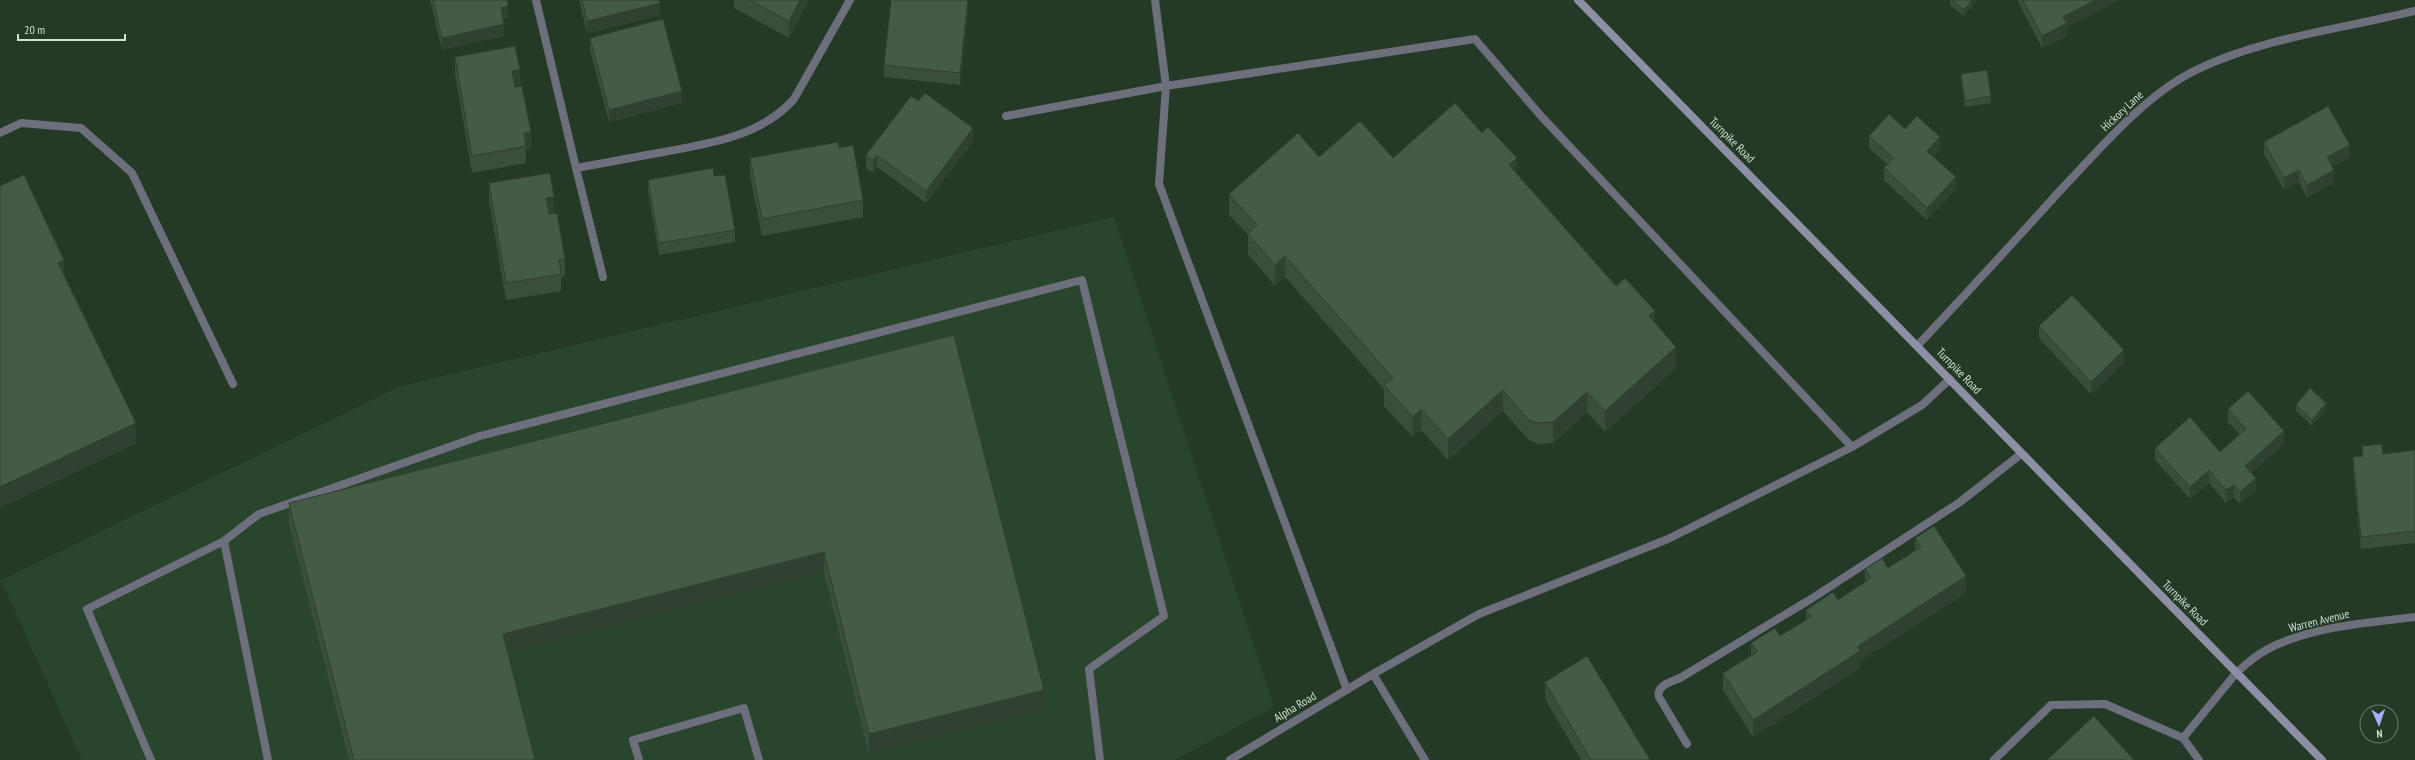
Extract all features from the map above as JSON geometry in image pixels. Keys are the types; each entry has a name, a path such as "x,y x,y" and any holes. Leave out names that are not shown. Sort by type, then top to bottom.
{"main road":[{"name":"Turnpike Road","path":"1578,0 1918,345 2021,454 2322,760"}],"street":[{"path":"536,0 603,277"},
{"path":"576,168 709,144 738,136 767,123 783,111 794,99 850,0"},
{"path":"1154,0 1166,86 1159,184 1347,690"},
{"name":"Hickory Lane","path":"1918,345 2097,152 2159,94 2194,71 2244,51 2298,35 2415,11"},
{"path":"1006,116 1166,86 1475,39 1540,116 1852,447"},
{"path":"0,133 21,123 82,128 132,173 233,384"},
{"path":"151,760 87,609 224,541 259,514 480,436 1082,280 1164,616 1089,669 1100,760"},
{"name":"Alpha Road","path":"1230,760 1374,674 1480,614 1668,539 1852,447 1922,405 1950,380"},
{"path":"1688,744 1659,697 1658,692 1660,687 1680,678 1811,600 1960,502 2021,454"},
{"path":"224,541 268,760"},
{"name":"Warren Avenue","path":"2183,738 2237,672 2264,651 2290,640 2331,628 2415,617"},
{"path":"1374,674 1425,760"},
{"path":"1994,760 2051,705 2105,704 2183,738 2199,760"},
{"path":"639,760 633,740 744,708 759,760"}],"shaded area":[{"path":"1114,217 1274,707 1175,760 82,760 1,580 401,386"}],"building":[{"path":"433,0 507,0 508,6 501,8 504,24 442,38"},
{"path":"582,0 659,0 660,3 587,21"},
{"path":"750,0 800,0 789,21"},
{"path":"891,0 968,0 960,73 884,65"},
{"path":"1952,0 1972,0 1964,10"},
{"path":"2023,0 2095,0 2063,17 2067,23 2042,36"},
{"path":"663,19 682,91 609,110 590,38"},
{"path":"515,46 520,70 512,71 515,87 522,86 531,132 524,133 526,146 472,156 455,57"},
{"path":"1987,70 1991,96 1965,101 1961,74"},
{"path":"925,93 973,128 926,191 877,155 873,160 866,155 911,96 918,101"},
{"path":"1455,103 1482,133 1488,127 1517,158 1509,165 1616,286 1625,278 1655,311 1649,316 1676,347 1605,411 1587,392 1553,422 1538,423 1529,420 1503,390 1448,439 1421,409 1413,417 1384,385 1393,378 1285,256 1275,265 1248,234 1257,225 1229,194 1298,133 1319,157 1360,121 1393,158"},
{"path":"2328,106 2350,145 2327,157 2334,170 2307,185 2299,170 2284,178 2264,142"},
{"path":"1889,114 1905,129 1917,116 1940,137 1927,151 1956,177 1927,208 1884,168 1893,158 1869,136"},
{"path":"838,142 839,148 853,145 863,200 762,219 750,158"},
{"path":"713,168 714,176 725,175 735,230 659,243 648,180"},
{"path":"550,173 554,197 546,198 549,214 557,213 565,259 559,260 561,274 506,283 489,183"},
{"path":"24,175 64,260 58,263 136,423 0,487 0,186"},
{"path":"2072,295 2124,350 2091,382 2039,326"},
{"path":"954,335 1044,690 869,734 824,552 503,634 535,760 354,760 289,503"},
{"path":"2310,388 2326,403 2312,420 2296,405"},
{"path":"2248,391 2284,431 2245,466 2256,478 2240,492 2234,485 2226,490 2209,470 2190,487 2155,448 2190,417 2220,452 2246,429 2228,409"},
{"path":"2382,444 2383,454 2415,450 2415,531 2361,537 2353,457 2363,456 2362,446"},
{"path":"1934,526 1966,576 1858,646 1860,651 1753,720 1723,673 1757,652 1751,643 1775,628 1780,636 1811,617 1806,610 1833,592 1838,600 1871,578 1865,569 1882,558 1888,568 1921,547 1915,538"},
{"path":"1587,656 1650,760 1591,760 1545,682"},
{"path":"2094,716 2134,760 2047,760"}]}
